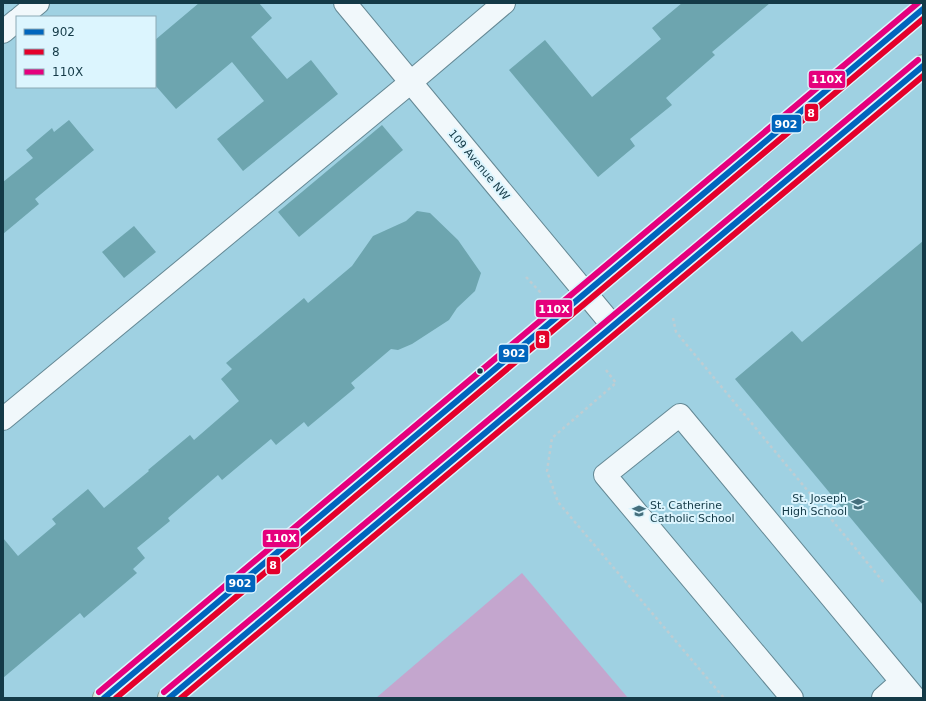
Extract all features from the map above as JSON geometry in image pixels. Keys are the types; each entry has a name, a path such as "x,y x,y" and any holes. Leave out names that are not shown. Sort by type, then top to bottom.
{"main road":[{"path":"104,698 923,9"},
{"path":"169,698 923,66"}],"street":[{"path":"22,16 38,3"},
{"name":"109 Avenue NW","path":"346,3 613,326"},
{"path":"3,419 411,82 504,3"},
{"path":"3,32 16,21"},
{"path":"792,698 605,475 680,415 908,690 883,698"}],"path":[{"path":"673,318 676,332 885,584"}],"shaded area":[{"path":"522,573 628,698 376,698"}],"building":[{"path":"199,3 259,3 272,18 251,37 287,79 311,60 338,94 243,171 217,139 264,101 232,62 176,109 156,86 156,39"},
{"path":"682,3 770,3 712,52 715,55 666,98 672,105 630,139 635,146 598,177 509,70 545,40 592,97 661,39 652,28"},
{"path":"69,120 94,150 35,199 39,204 3,234 3,182 33,158 26,150 52,128 54,132"},
{"path":"382,125 403,150 299,237 278,212"},
{"path":"417,211 430,213 458,240 481,273 475,291 457,308 449,320 412,344 398,350 391,349 351,383 355,388 308,427 304,422 276,445 271,439 222,480 218,475 168,518 170,521 137,548 145,558 133,569 137,573 84,618 80,613 3,678 3,538 18,556 56,524 52,519 88,489 104,508 190,435 194,440 239,401 221,379 232,369 226,363 304,298 308,303 352,266 373,236 406,221"},
{"path":"134,226 156,252 124,278 102,252"},
{"path":"923,241 923,605 735,379 792,331 802,342"}],"transit line":[{"name":"110X","path":"99,692 918,3"},
{"name":"902","path":"104,698 923,9"},
{"name":"8","path":"116,698 923,19"},
{"name":"110X","path":"164,692 918,60"},
{"name":"902","path":"169,698 923,66"},
{"name":"8","path":"181,698 923,76"}],"place":[{"name":"St. Joseph High School","path":"858,504"},
{"name":"St. Catherine Catholic School","path":"639,511"}]}
